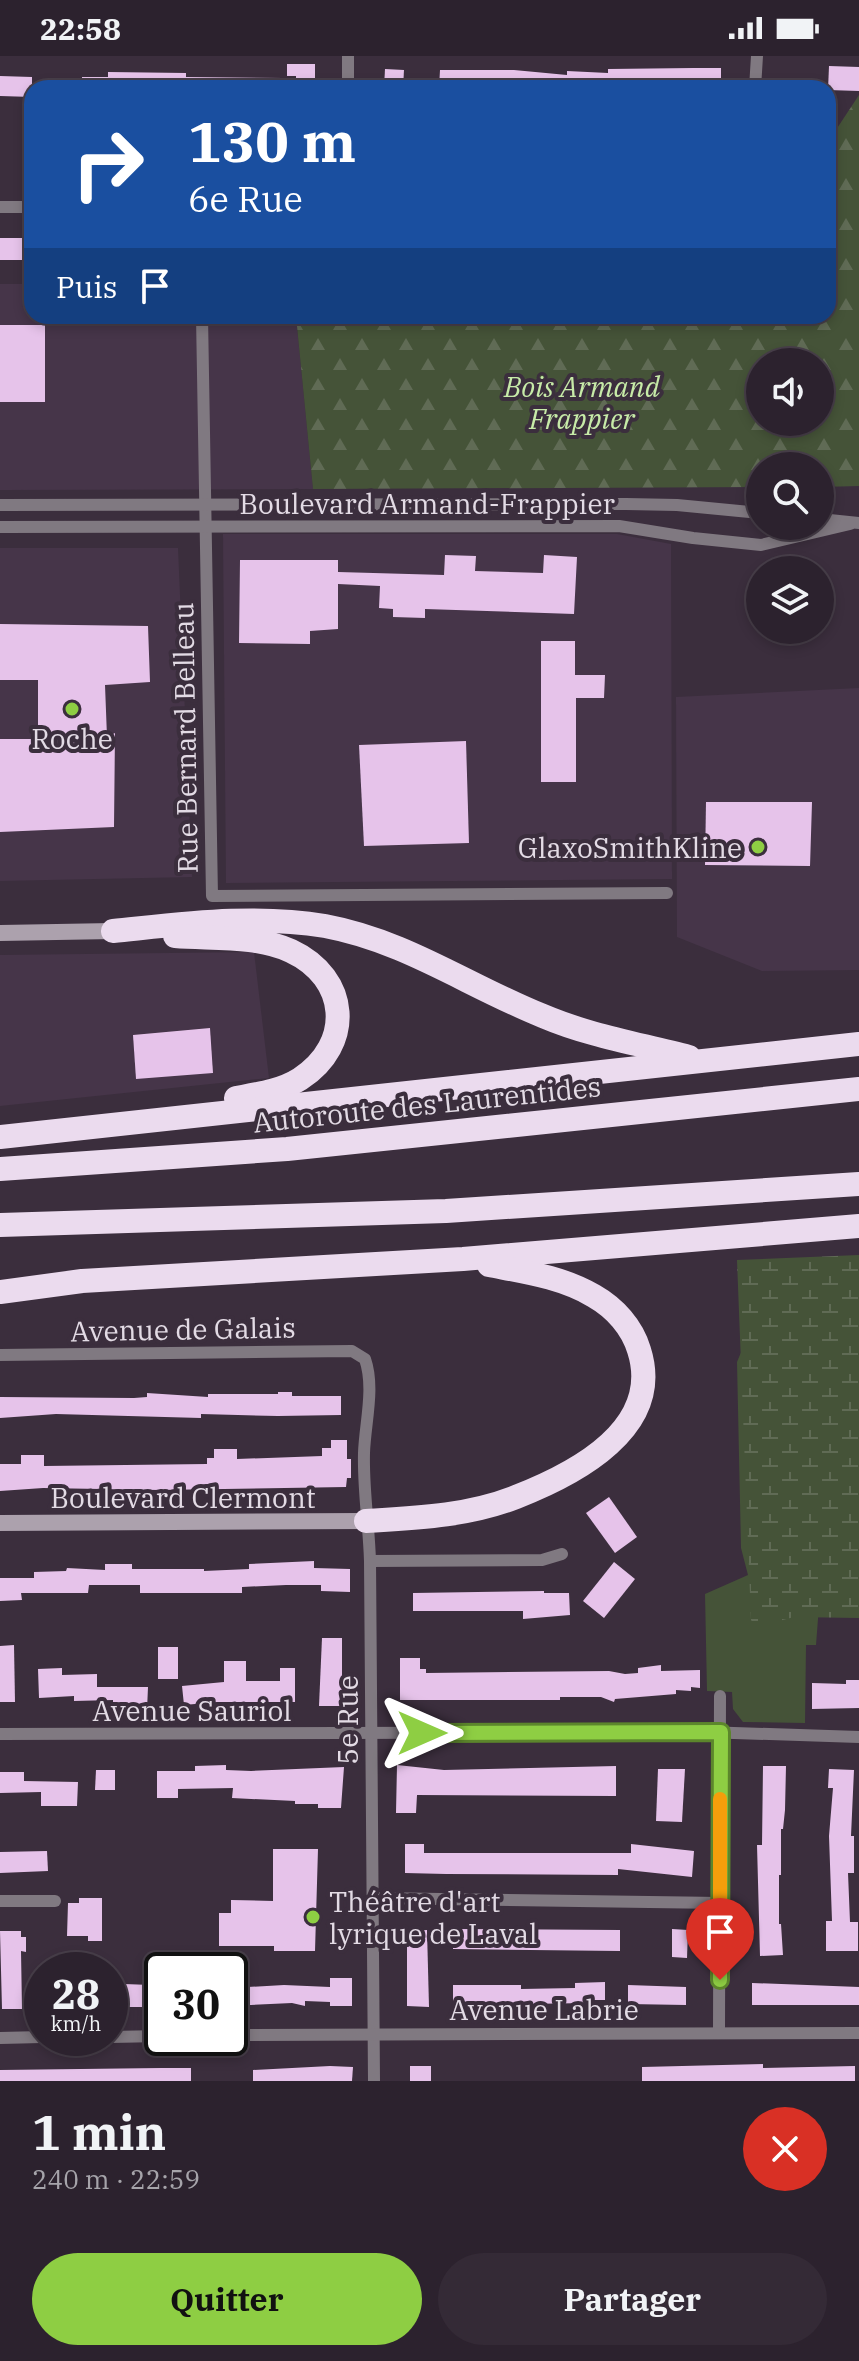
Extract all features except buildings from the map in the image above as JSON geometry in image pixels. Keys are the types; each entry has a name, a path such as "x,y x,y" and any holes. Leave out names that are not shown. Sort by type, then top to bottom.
{"highway":[{"path":"113,931 247,920 289,922 340,930 405,949 559,1023 703,1061"},
{"path":"108,1125 289,1085 324,1058 336,1035 338,1016 335,997 321,972 305,958 282,947 243,940 113,931"},
{"path":"0,1137 859,1044"},
{"name":"Autoroute des Laurentides","path":"0,1169 287,1149 859,1089"},
{"path":"0,1225 446,1211 859,1184"},
{"path":"0,1292 82,1281 463,1259 859,1226"},
{"path":"804,1232 859,1234"},
{"path":"366,1521 453,1513 515,1497 561,1475 603,1449 624,1430 638,1407 644,1383 640,1352 630,1329 609,1306 561,1281 463,1259"},
{"path":"0,1279 82,1281"}],"street":[{"path":"348,56 348,80"},
{"path":"756,80 757,56"},
{"path":"0,207 24,207"},
{"name":"Rue Bernard Belleau","path":"202,324 212,896 667,893"},
{"name":"Boulevard Armand-Frappier","path":"0,505 626,504 746,512"},
{"name":"Boulevard Armand-Frappier","path":"834,521 854,523"},
{"name":"Boulevard Armand-Frappier","path":"0,527 619,526 761,545 854,523"},
{"path":"0,933 113,931"},
{"name":"Avenue de Galais","path":"0,1355 352,1351 365,1359"},
{"name":"5e Rue","path":"365,1359 368,1408 364,1451 370,1561 374,2081"},
{"name":"Boulevard Clermont","path":"0,1523 366,1521"},
{"path":"370,1561 542,1560 562,1554"},
{"path":"719,2032 720,1696"},
{"name":"Avenue Sauriol","path":"0,1734 721,1732 859,1737"},
{"path":"372,1898 720,1903"},
{"path":"0,1901 55,1901"},
{"name":"Avenue Labrie","path":"248,2035 859,2033"},
{"path":"0,2038 24,2037"}],"shaded area":[{"path":"0,284 24,284 24,324 297,324 313,489 0,490"},
{"path":"223,534 617,534 671,544 672,879 226,883"},
{"path":"0,548 178,548 192,877 0,881"},
{"path":"859,688 859,970 762,971 677,937 676,697"},
{"path":"254,952 269,1078 0,1106 0,955"}],"green space":[{"name":"Bois Armand Frappier","path":"859,95 859,486 834,487 834,452 746,452 746,487 313,489 297,324 836,324 836,130"},
{"path":"859,1255 859,1618 794,1617 756,1627 751,1620 737,1260"},
{"path":"742,1350 819,1606 816,1645 806,1645 805,1723 743,1722 733,1709 732,1692 707,1691 705,1594 748,1575 741,1548 737,1362"}],"slow traffic":[{"path":"720,1799 720,1909"}],"place":[{"name":"Roche","path":"72,709"},
{"name":"GlaxoSmithKline","path":"758,847"},
{"name":"Théâtre d'art lyrique de Laval","path":"313,1917"}],"route":[{"path":"422,1733 721,1732 720,1980"}]}
